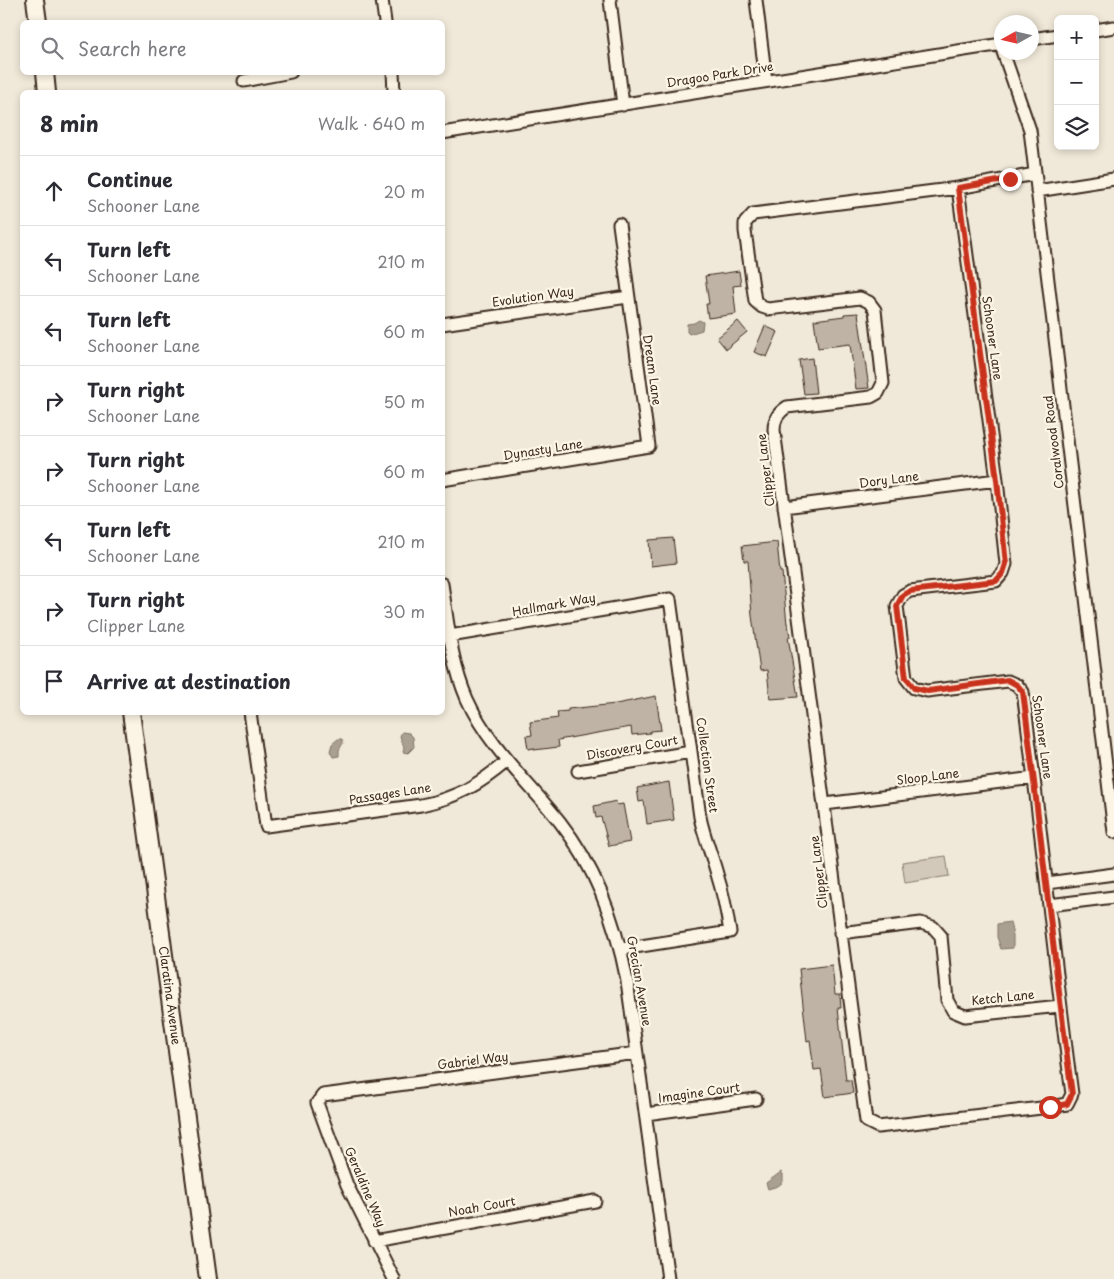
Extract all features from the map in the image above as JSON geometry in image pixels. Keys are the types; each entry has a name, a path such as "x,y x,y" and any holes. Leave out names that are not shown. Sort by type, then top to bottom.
{"main road":[{"path":"35,0 38,20"},
{"path":"45,75 47,90"},
{"name":"Claratina Avenue","path":"131,715 208,1279"}],"street":[{"path":"382,0 385,20"},
{"path":"610,0 623,105"},
{"path":"756,0 766,81"},
{"path":"1099,29 1114,27"},
{"path":"1039,38 1054,36"},
{"name":"Dragoo Park Drive","path":"445,133 766,81 994,49"},
{"name":"Coralwood Road","path":"1005,60 1030,130 1114,832"},
{"path":"244,81 275,75"},
{"path":"393,75 394,90"},
{"name":"Clipper Lane","path":"866,1121 774,420 780,412 787,408 871,397 878,394 883,383 875,310 869,302 860,298 768,309 762,308 755,301 745,223 752,214 958,188 1035,174"},
{"path":"1037,191 1114,179"},
{"name":"Schooner Lane","path":"866,1121 878,1128 1067,1104 1072,1094 1023,692 1017,685 1008,680 928,691 914,688 906,678 897,606 903,595 910,591 996,581 1003,573 1006,564 997,480 958,188"},
{"name":"Dream Lane","path":"619,224 649,446"},
{"name":"Evolution Way","path":"445,324 628,297"},
{"name":"Dynasty Lane","path":"445,480 649,446"},
{"name":"Dory Lane","path":"784,507 997,480"},
{"name":"Hallmark Way","path":"446,637 670,599"},
{"name":"Collection Street","path":"622,949 730,932 725,902 700,817 670,599"},
{"name":"Grecian Avenue","path":"445,624 446,637 459,676 467,699 478,720 507,761 560,822 576,845 604,896 622,949 668,1279"},
{"name":"Passages Lane","path":"250,715 266,826 440,801 458,795 480,783 507,761"},
{"name":"Discovery Court","path":"578,771 691,752"},
{"name":"Sloop Lane","path":"825,804 1034,778"},
{"path":"1047,883 1114,874"},
{"path":"1050,905 1114,897"},
{"name":"Ketch Lane","path":"840,933 920,923 933,927 940,936 947,1000 953,1011 966,1016 1060,1006"},
{"name":"Gabriel Way","path":"317,1103 323,1095 637,1053"},
{"name":"Imagine Court","path":"646,1114 756,1099"},
{"name":"Geraldine Way","path":"317,1103 347,1186 394,1279"},
{"name":"Noah Court","path":"374,1241 595,1201"}],"shaded area":[{"path":"699,320 703,322 702,330 689,334 687,332 687,324"},
{"path":"402,732 409,733 413,737 414,747 408,753 403,752 404,748 400,736"},
{"path":"338,739 342,739 343,743 339,750 339,756 333,757 330,751 332,744"},
{"path":"946,856 949,876 905,883 902,862"},
{"path":"1010,922 1013,948 1001,949 997,937 997,924"},
{"path":"781,1172 783,1174 783,1182 778,1186 768,1189 766,1183"}],"building":[{"path":"739,271 741,285 733,286 736,314 708,318 706,304 709,304 705,276"},
{"path":"858,313 869,388 856,389 850,344 818,348 814,320"},
{"path":"738,321 747,332 726,349 717,338"},
{"path":"765,326 778,332 767,357 754,352"},
{"path":"812,358 816,393 804,394 799,360"},
{"path":"673,538 676,563 651,566 649,540"},
{"path":"777,542 790,637 788,637 798,697 770,699 767,670 760,671 752,616 748,561 744,561 742,546"},
{"path":"656,696 661,730 632,735 631,727 558,740 559,747 528,749 526,736 532,735 530,722 558,718 557,712 568,711 568,709 616,704"},
{"path":"669,782 674,820 647,824 644,801 639,802 637,788"},
{"path":"616,801 617,805 623,804 630,842 609,846 601,817 596,818 594,806"},
{"path":"832,965 835,994 840,994 841,1008 838,1008 846,1080 851,1080 853,1093 825,1097 821,1069 814,1070 810,1040 807,1041 799,969"}],"route":[{"path":"1010,179 958,188 997,480 1006,564 1003,573 996,581 910,591 903,595 897,606 906,678 914,688 928,691 1008,680 1017,685 1023,692 1072,1094 1067,1104 1050,1107"}]}
